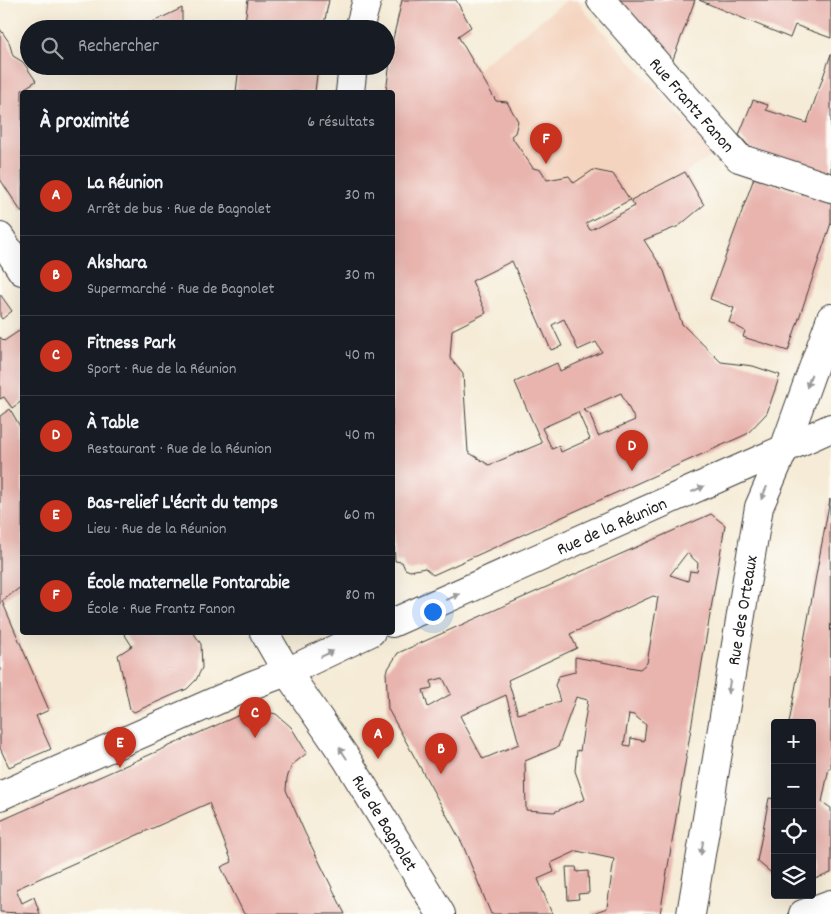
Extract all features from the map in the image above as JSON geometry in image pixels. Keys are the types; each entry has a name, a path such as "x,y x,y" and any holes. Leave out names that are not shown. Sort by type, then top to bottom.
{"street":[{"path":"361,20 366,0"},
{"name":"Rue Frantz Fanon","path":"601,0 739,158 831,188"},
{"path":"350,90 352,75"},
{"path":"0,237 20,268"},
{"name":"Rue des Orteaux","path":"691,914 758,507 784,449 831,318"},
{"name":"Rue de la Réunion","path":"395,622 831,428"},
{"name":"Rue de Bagnolet","path":"266,635 287,672 346,758 441,914"},
{"path":"0,796 252,685 287,672 364,635"},
{"path":"803,914 831,904"}],"shaded area":[{"path":"567,0 578,0 587,14 716,154 682,174 395,321 395,316 477,69"}],"building":[{"path":"248,0 329,0 325,20 245,20"},
{"path":"402,0 456,0 471,27 458,36 496,101 507,102 518,121 515,133 511,136 533,168 541,170 547,180 569,176 574,183 593,170 613,174 630,200 586,223 590,230 635,206 631,200 685,172 704,205 679,226 644,240 664,271 682,324 721,362 753,366 780,375 767,413 747,434 433,575 425,568 410,571 405,569 402,562 395,561 395,90 386,90 388,75 395,75 395,30","holes":["512,261 551,350 562,346 552,325 564,319 578,350 596,342 602,352 560,371 557,363 515,382 542,443 489,465 468,452 463,374 450,358 452,330 486,313 472,281","621,393 635,420 598,436 590,414 583,410","578,412 590,439 561,452 559,446 552,449 542,428"]},
{"path":"617,0 695,0 672,62"},
{"path":"699,0 831,0 831,38 795,25 790,38"},
{"path":"182,8 182,20 157,20"},
{"path":"0,29 9,42 13,56 20,60 20,75 32,75 36,81 20,90 20,210 0,179"},
{"path":"831,54 831,178 752,150 739,135 753,100 768,105 766,110 807,123"},
{"path":"238,75 317,75 315,90 236,90"},
{"path":"754,178 831,203 831,223 788,351 743,337 745,331 729,322 734,308 710,299"},
{"path":"0,294 12,311 2,319 0,316"},
{"path":"20,330 20,402 12,408 4,397 0,399 0,337 4,341"},
{"path":"10,409 20,426 20,588 2,601 49,710 36,716 51,749 9,767 0,748 0,416"},
{"path":"830,499 831,768 829,768 822,802 831,808 831,873 816,879 816,719 790,719"},
{"path":"711,514 725,525 660,914 590,914 607,908 614,859 577,851 551,863 554,872 538,879 552,914 491,914 462,843 388,709 386,672 398,653","holes":["687,553 698,563 697,572 690,571 688,581 670,575","653,596 658,597 647,663 640,669 575,657 575,672 559,676 555,685 560,701 518,714 508,680 577,648 570,634","443,678 451,694 428,707 423,690 432,688 431,681","506,695 519,744 483,759 460,716","576,697 588,700 580,751 577,750 575,771 585,799 554,812 526,810 525,761 558,747","629,714 634,715 646,725 644,741 631,738 630,746 624,745"]},
{"path":"125,635 195,635 201,644 202,668 196,680 187,689 134,712 130,709 118,655 132,646"},
{"path":"253,709 276,714 291,727 307,753 292,765 287,778 286,790 345,914 244,914 221,867 232,862 209,803 16,889 22,903 34,897 40,914 0,912 0,821"},
{"path":"769,798 771,798 771,873 757,861"},
{"path":"566,867 576,867 577,872 588,871 589,893 578,894 579,899 568,900"}],"place":[{"name":"École maternelle Fontarabie","path":"546,164"},
{"name":"À Table","path":"632,471"},
{"name":"Fitness Park","path":"255,738"},
{"name":"La Réunion","path":"378,759"},
{"name":"Bas-relief L'écrit du temps","path":"120,768"},
{"name":"Akshara","path":"441,774"}]}
